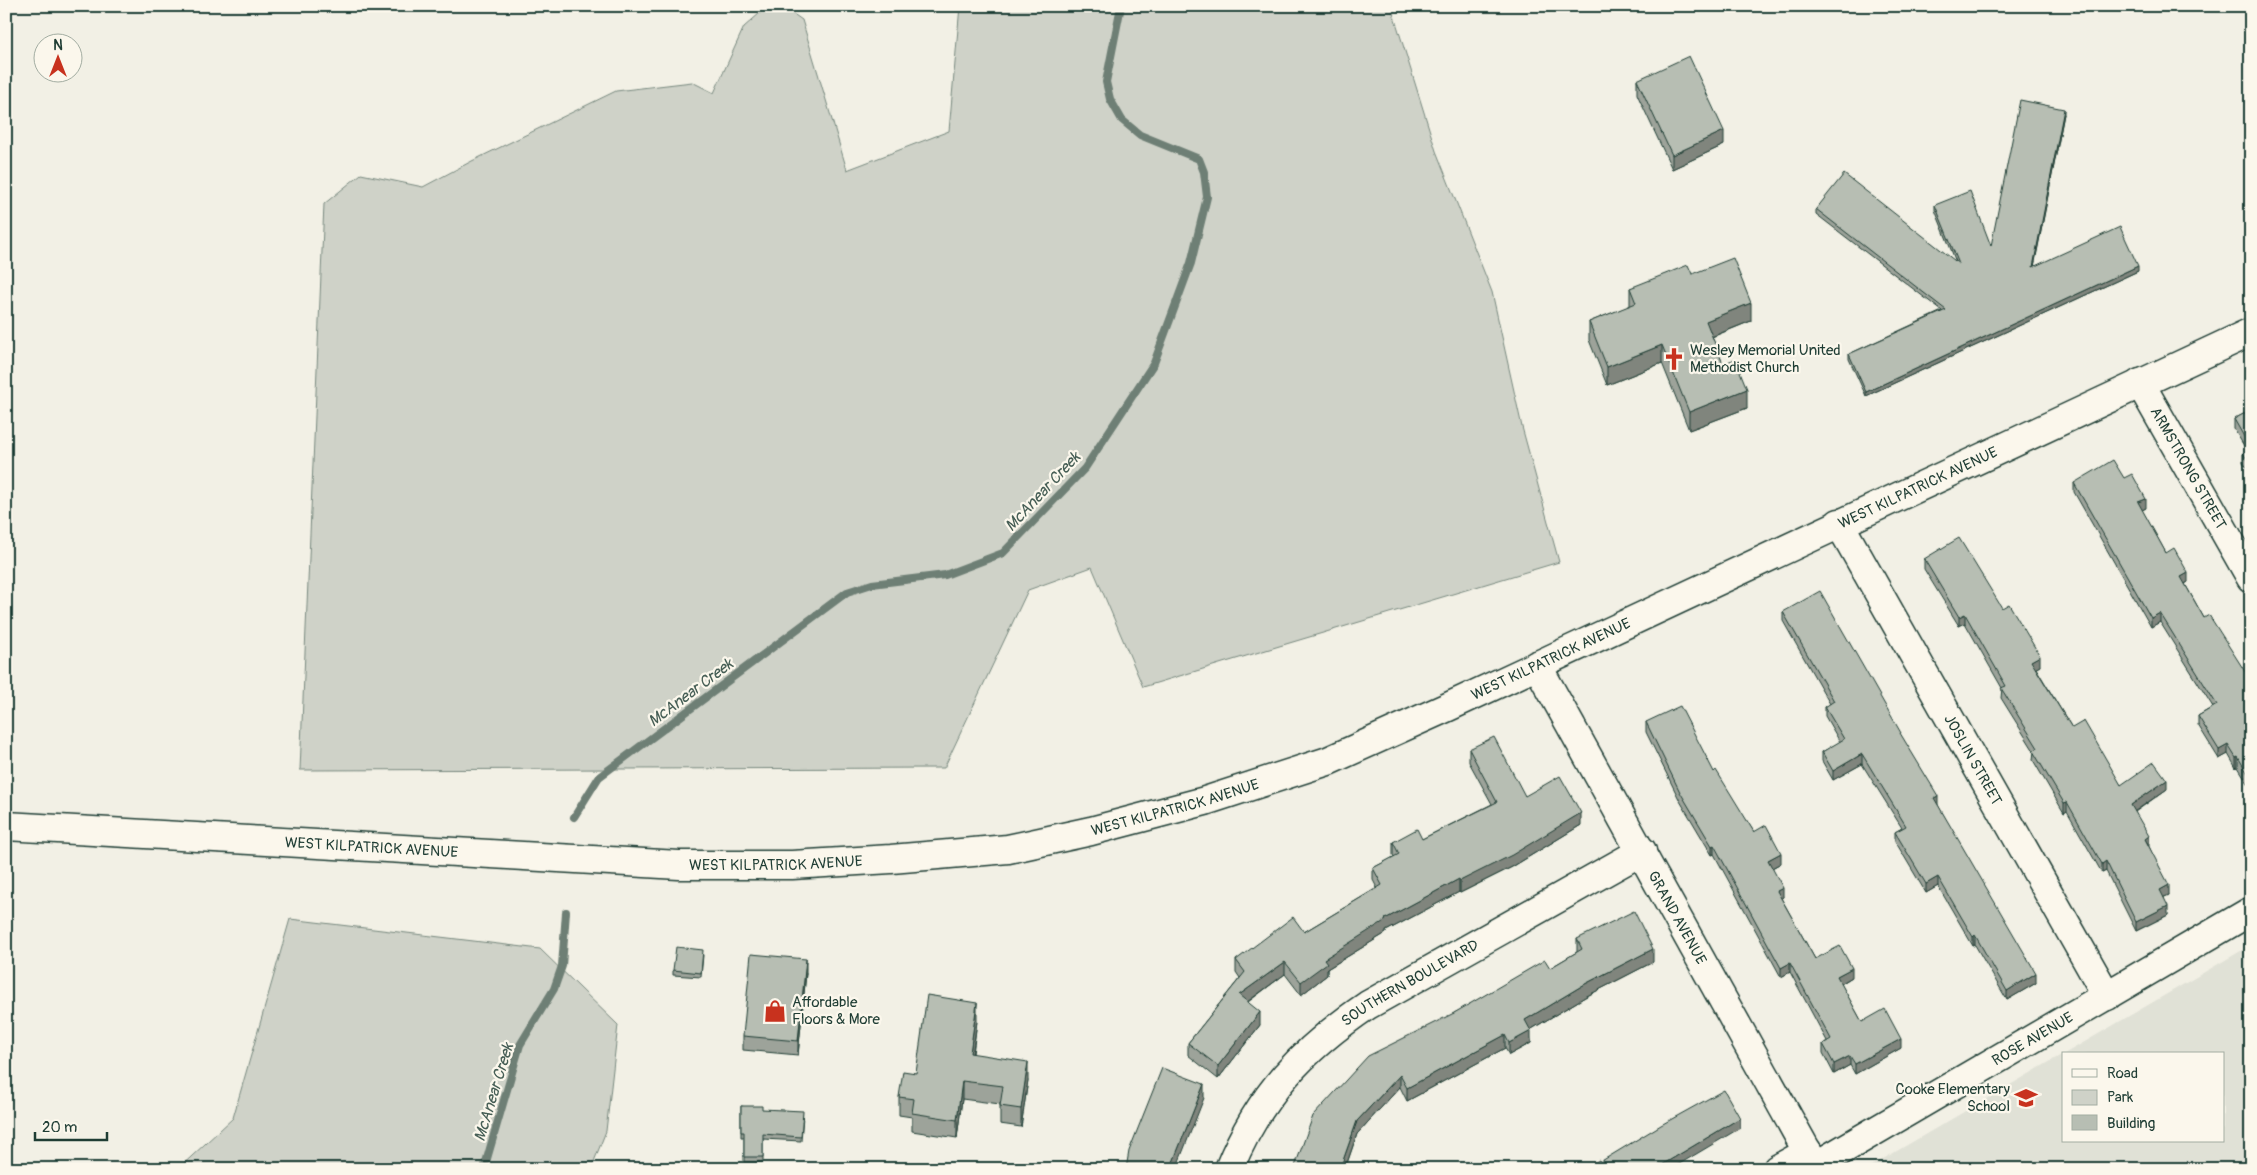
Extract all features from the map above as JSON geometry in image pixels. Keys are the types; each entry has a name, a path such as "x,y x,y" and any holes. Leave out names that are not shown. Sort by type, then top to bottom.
{"street":[{"name":"WEST KILPATRICK AVENUE","path":"6,826 679,865 792,865 891,860 1008,849 1091,831 1196,803 1328,761 1448,708 2251,332"},
{"name":"ARMSTRONG STREET","path":"2140,383 2251,578"},
{"name":"JOSLIN STREET","path":"1840,524 2107,996"},
{"name":"GRAND AVENUE","path":"1537,666 1642,851 1813,1162"},
{"name":"SOUTHERN BOULEVARD","path":"1229,1169 1241,1138 1261,1105 1292,1067 1328,1033 1368,1005 1642,851"},
{"name":"ROSE AVENUE","path":"1777,1169 1813,1162 2107,996 2251,911"}],"shaded area":[{"name":"Cooke Elementary School","path":"2251,945 2251,1169 1866,1169 2062,1055 2062,1142 2224,1142 2224,1052 2067,1052"}],"green space":[{"path":"768,6 782,6 802,20 847,170 949,131 960,6 1391,6 1436,151 1492,292 1522,427 1559,562 1143,687 1092,567 1028,590 944,768 300,770 324,204 361,174 423,187 616,91 692,82 714,93 744,27"},
{"path":"290,919 540,949 618,1025 606,1131 591,1169 178,1169 233,1118"}],"building":[{"path":"1689,56 1724,131 1672,155 1637,80"},
{"path":"2020,100 2064,109 2033,267 2120,227 2138,266 1866,392 1849,354 1946,310 1816,209 1844,174 1959,264 1935,205 1970,191 1991,246"},
{"path":"1733,258 1751,303 1706,321 1723,364 1735,359 1747,389 1689,412 1662,345 1607,367 1589,322 1636,303 1630,288 1688,265 1692,274"},
{"path":"2251,410 2251,449 2234,419"},
{"path":"2251,449 2251,465 2243,453"},
{"path":"2113,460 2124,478 2132,474 2146,499 2138,502 2166,553 2174,548 2188,573 2181,577 2204,618 2209,615 2251,681 2251,712 2249,713 2251,717 2251,779 2238,757 2236,758 2228,745 2219,750 2198,716 2217,705 2160,613 2151,618 2074,483"},
{"path":"1959,538 2002,608 2009,604 2040,656 2031,661 2072,728 2084,721 2121,785 2154,762 2167,780 2131,805 2149,836 2145,839 2169,885 2160,890 2168,906 2136,922 2106,861 2102,864 2067,802 2064,803 2033,751 2038,748 2001,688 2006,686 1965,614 1959,617 1924,559"},
{"path":"1820,591 1900,733 1938,796 1934,798 2036,973 2007,991 1975,935 1973,937 1938,877 1926,884 1895,832 1906,826 1862,754 1833,771 1822,752 1844,739 1825,707 1834,701 1783,612"},
{"path":"1680,706 1714,772 1716,770 1754,832 1766,825 1781,853 1768,860 1783,888 1777,891 1815,959 1840,946 1852,968 1837,976 1862,1022 1885,1009 1901,1039 1855,1064 1850,1056 1834,1064 1823,1044 1831,1039 1790,963 1781,968 1714,845 1712,846 1680,792 1646,722"},
{"path":"1494,737 1525,796 1560,776 1581,813 1512,855 1460,881 1459,879 1385,919 1324,959 1327,963 1301,982 1285,962 1239,995 1260,1012 1218,1066 1188,1043 1245,972 1236,960 1293,917 1304,932 1382,885 1373,868 1399,854 1393,842 1417,829 1422,839 1497,802 1469,749"},
{"path":"1634,911 1653,949 1585,984 1525,1020 1531,1031 1509,1043 1505,1035 1407,1088 1400,1075 1357,1121 1340,1169 1294,1169 1313,1116 1368,1056 1454,1013 1545,960 1550,968 1582,949 1577,939"},
{"path":"676,947 703,950 701,973 673,970"},
{"name":"Affordable Floors & More","path":"751,954 806,959 798,1041 743,1036"},
{"path":"927,995 977,1003 970,1053 1028,1062 1021,1109 1000,1106 1003,1086 962,1081 957,1120 912,1113 914,1099 899,1097 903,1071 916,1073"},
{"path":"1162,1068 1204,1084 1173,1162 1172,1169 1126,1169 1129,1151"},
{"path":"1724,1090 1740,1118 1655,1169 1584,1169 1599,1160 1600,1162"},
{"path":"741,1106 762,1106 762,1109 803,1111 801,1137 763,1134 763,1157 744,1157 744,1132 741,1132"}],"waterway":[{"name":"McAnear Creek","path":"574,817 599,777 847,592 872,584 945,575 1003,553 1085,468 1154,363 1191,263 1207,197 1204,172 1199,159 1140,135 1122,120 1110,99 1106,82 1121,6"},
{"name":"McAnear Creek","path":"484,1169 520,1045 554,989 562,966 566,912"}],"place":[{"name":"Wesley Memorial United Methodist Church","path":"1674,359"},
{"name":"Affordable Floors & More","path":"775,1011"},
{"name":"Cooke Elementary School","path":"2026,1098"}]}
